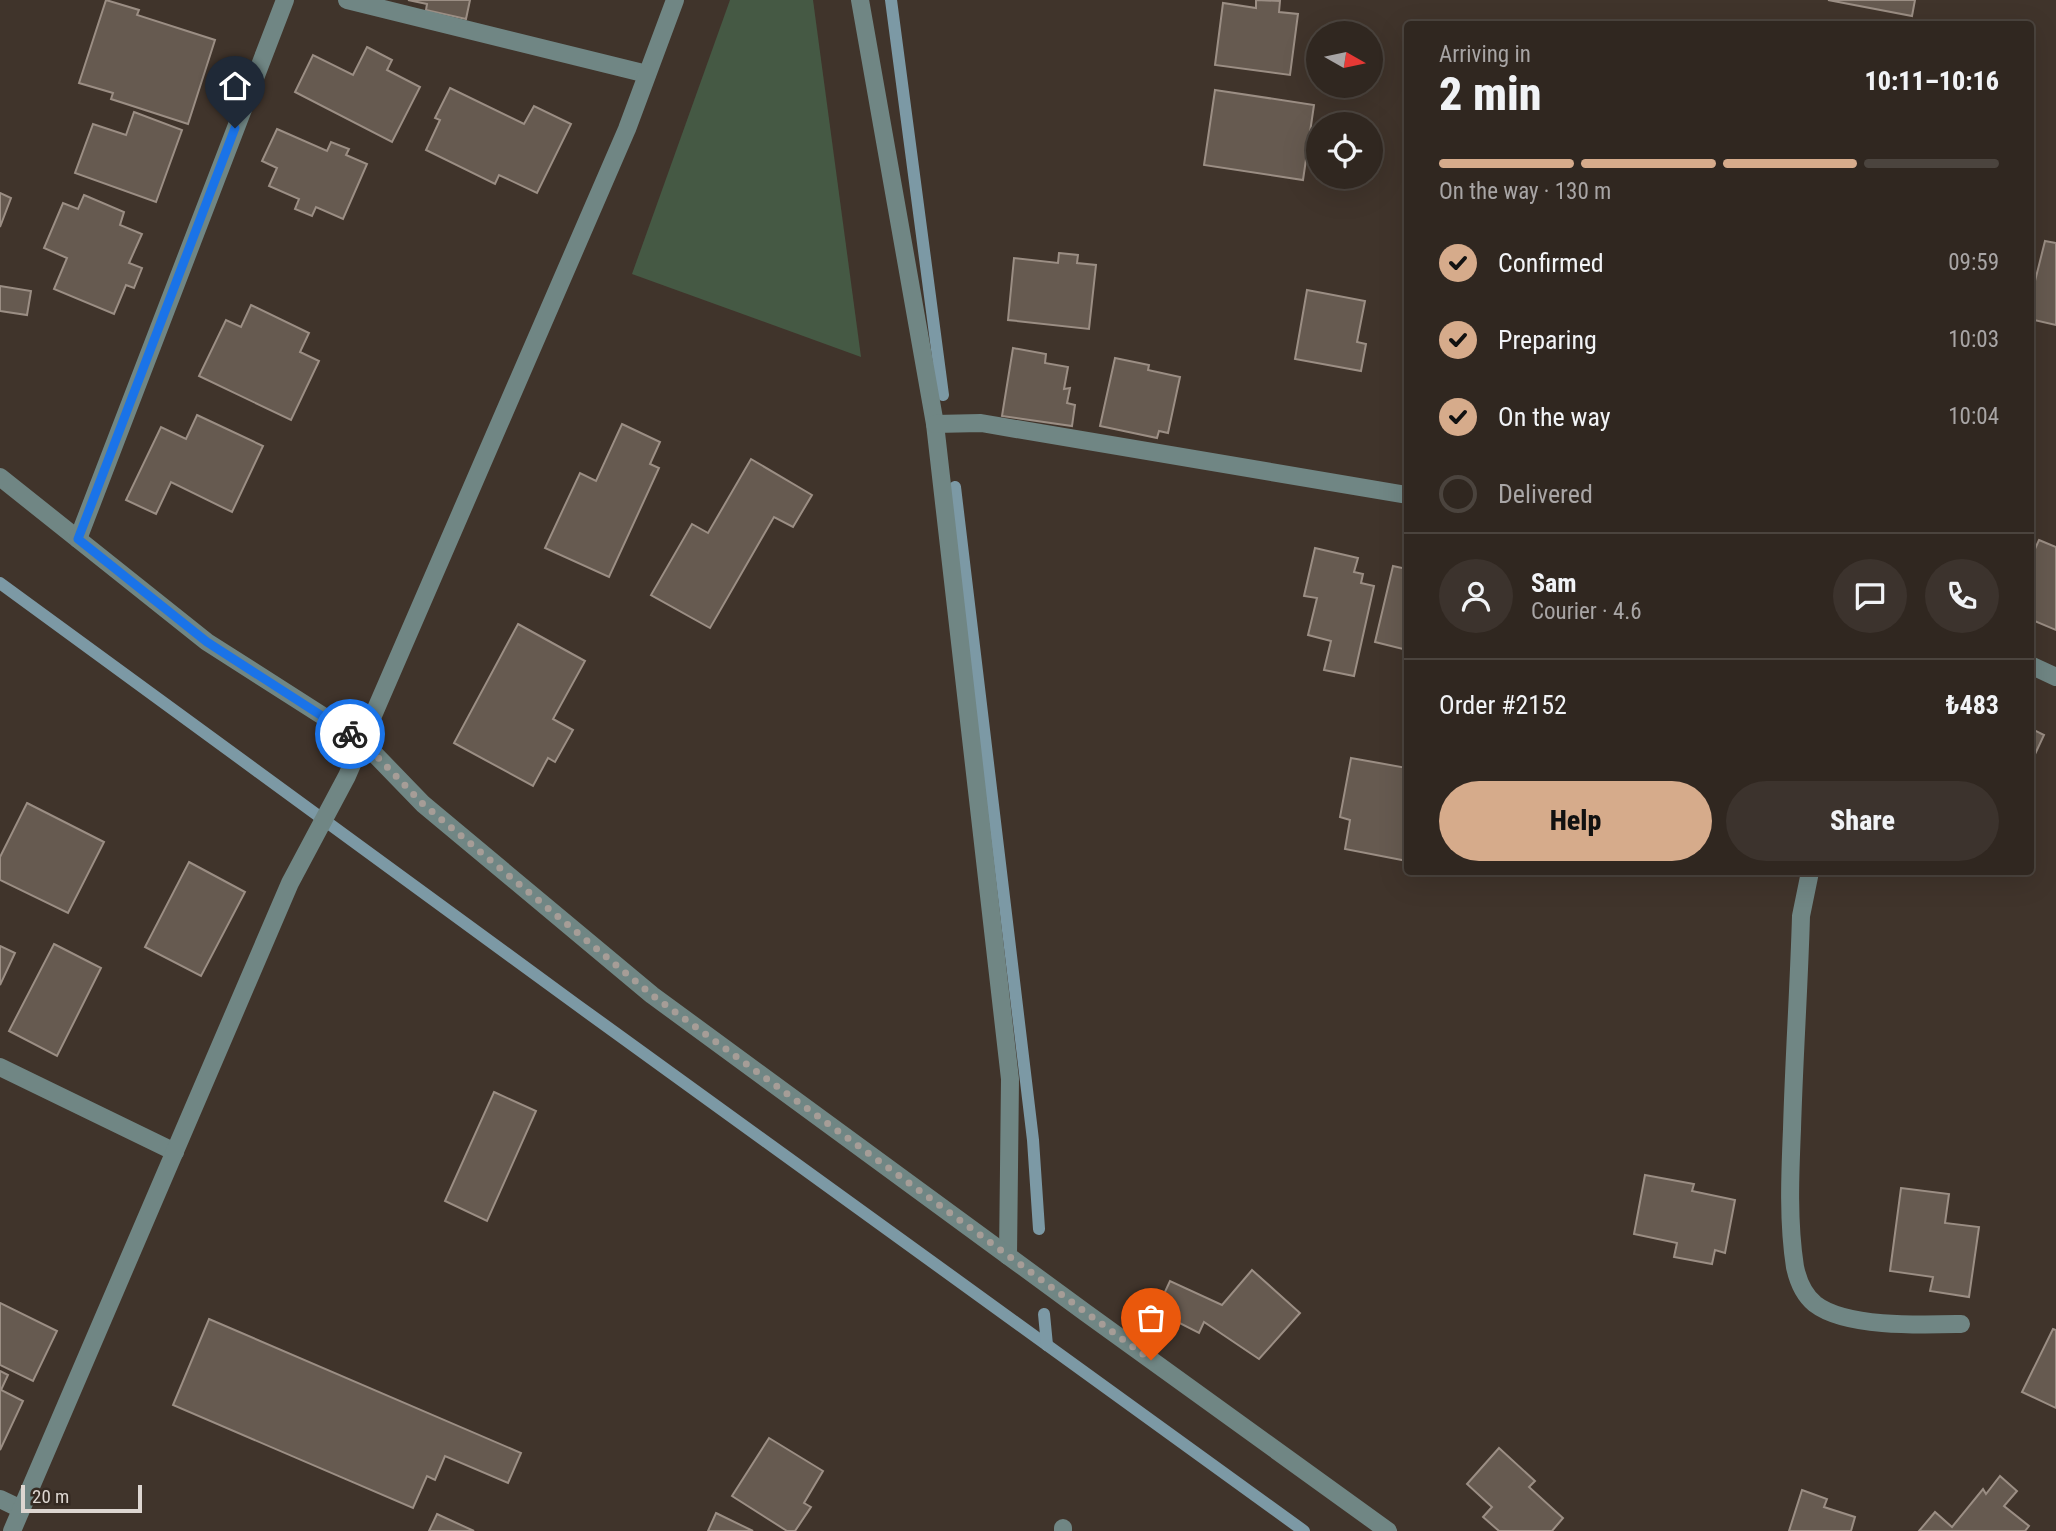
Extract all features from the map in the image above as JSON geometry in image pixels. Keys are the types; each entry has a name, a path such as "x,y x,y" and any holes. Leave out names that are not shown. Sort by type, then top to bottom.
{"street":[{"path":"78,539 285,0"},
{"path":"347,0 647,74"},
{"path":"12,1531 290,883 347,776 627,130 675,0"},
{"path":"860,0 935,424 1010,1079 1008,1256"},
{"path":"935,424 981,423 1404,494"},
{"path":"0,477 207,642 362,741 423,804 652,995 1388,1531"},
{"path":"2034,667 2056,677"},
{"path":"1809,875 1801,916 1789,1200 1800,1284 1813,1302 1823,1309 1858,1320 1892,1324 1961,1324"},
{"path":"0,1067 175,1152"},
{"path":"0,1499 21,1509"}],"green space":[{"path":"730,0 813,0 861,357 632,274"}],"building":[{"path":"106,0 139,10 137,15 215,40 188,124 111,99 113,93 79,83"},
{"path":"408,0 470,0 466,19 426,10 427,4"},
{"path":"1256,0 1280,1 1279,12 1298,14 1290,75 1215,65 1223,3 1256,8"},
{"path":"1828,0 1915,0 1912,16"},
{"path":"367,47 392,60 387,70 420,87 392,142 295,92 313,55 353,75"},
{"path":"450,88 524,124 534,106 571,124 537,193 499,175 495,184 426,150 440,120 435,118"},
{"path":"1215,90 1314,105 1313,112 1306,112 1303,180 1204,165"},
{"path":"134,112 182,130 156,202 75,173 93,124 126,135"},
{"path":"277,129 327,151 331,142 349,149 346,155 367,164 343,219 316,207 312,216 295,209 299,199 269,186 277,168 262,161"},
{"path":"0,193 11,198 0,227"},
{"path":"84,195 124,212 120,225 142,234 129,263 142,268 134,288 126,285 114,314 54,289 67,258 44,248 63,203 78,209"},
{"path":"2045,241 2056,243 2056,325 2034,320 2034,285"},
{"path":"1059,253 1078,255 1077,263 1096,265 1089,329 1008,320 1014,258 1058,263"},
{"path":"0,286 31,291 27,315 0,311"},
{"path":"1307,290 1365,301 1357,342 1366,344 1361,371 1295,359"},
{"path":"251,305 309,333 300,352 319,361 291,420 199,376 226,320 241,327"},
{"path":"1013,348 1046,354 1045,363 1068,367 1064,389 1070,388 1067,403 1075,405 1072,426 1002,416"},
{"path":"1115,358 1149,365 1148,370 1180,377 1168,433 1159,431 1157,438 1100,426"},
{"path":"197,415 263,446 232,512 171,482 156,514 126,500 161,427 186,439"},
{"path":"622,424 660,442 650,464 659,468 609,577 545,548 580,473 596,481"},
{"path":"751,459 812,495 793,527 774,517 710,628 651,595 692,524 708,533"},
{"path":"2039,540 2056,547 2056,630 2034,621 2034,551"},
{"path":"1315,548 1358,558 1354,572 1363,574 1361,583 1374,586 1354,676 1324,670 1331,641 1308,635 1317,598 1304,596"},
{"path":"1393,566 1404,568 1404,649 1375,642"},
{"path":"518,624 585,661 553,719 573,730 555,762 548,758 533,786 454,743"},
{"path":"2034,730 2044,735 2034,756"},
{"path":"1351,758 1404,767 1404,860 1345,849 1350,820 1340,817"},
{"path":"27,803 104,842 68,913 0,880 0,857"},
{"path":"189,862 245,892 201,976 145,947"},
{"path":"54,944 101,968 57,1056 9,1031"},
{"path":"0,946 15,953 0,985"},
{"path":"494,1092 536,1111 487,1221 445,1201"},
{"path":"1645,1175 1694,1184 1692,1191 1735,1200 1725,1253 1715,1250 1712,1264 1674,1257 1677,1243 1634,1234"},
{"path":"1901,1188 1949,1194 1945,1223 1979,1227 1969,1297 1930,1291 1933,1277 1890,1271"},
{"path":"1252,1270 1300,1313 1259,1359 1204,1322 1199,1333 1156,1311 1170,1281 1222,1305"},
{"path":"0,1303 57,1331 33,1381 0,1365"},
{"path":"209,1319 521,1453 508,1483 445,1456 435,1480 427,1476 413,1508 173,1405"},
{"path":"2053,1329 2056,1330 2056,1408 2022,1392"},
{"path":"0,1371 8,1375 1,1390 23,1401 0,1450"},
{"path":"769,1438 823,1471 804,1503 811,1507 795,1531 787,1531 732,1496"},
{"path":"1499,1448 1535,1481 1529,1487 1563,1518 1552,1531 1499,1531 1483,1517 1492,1507 1467,1484"},
{"path":"2000,1476 2017,1491 2004,1506 2029,1526 2025,1531 1919,1531 1935,1512 1952,1527 1983,1489 1986,1494"},
{"path":"1802,1490 1827,1499 1824,1507 1855,1517 1851,1531 1789,1531"},
{"path":"716,1513 753,1531 708,1531"},
{"path":"437,1514 474,1531 429,1531"}],"waterway":[{"path":"891,0 943,395"},
{"path":"955,487 1033,1140 1039,1229"},
{"path":"0,583 1304,1531"},
{"path":"1044,1314 1047,1345"}],"way so far":[{"path":"350,734 362,741 423,804 652,995 1151,1360"}],"route":[{"path":"235,128 78,539 207,642 350,734"}]}
